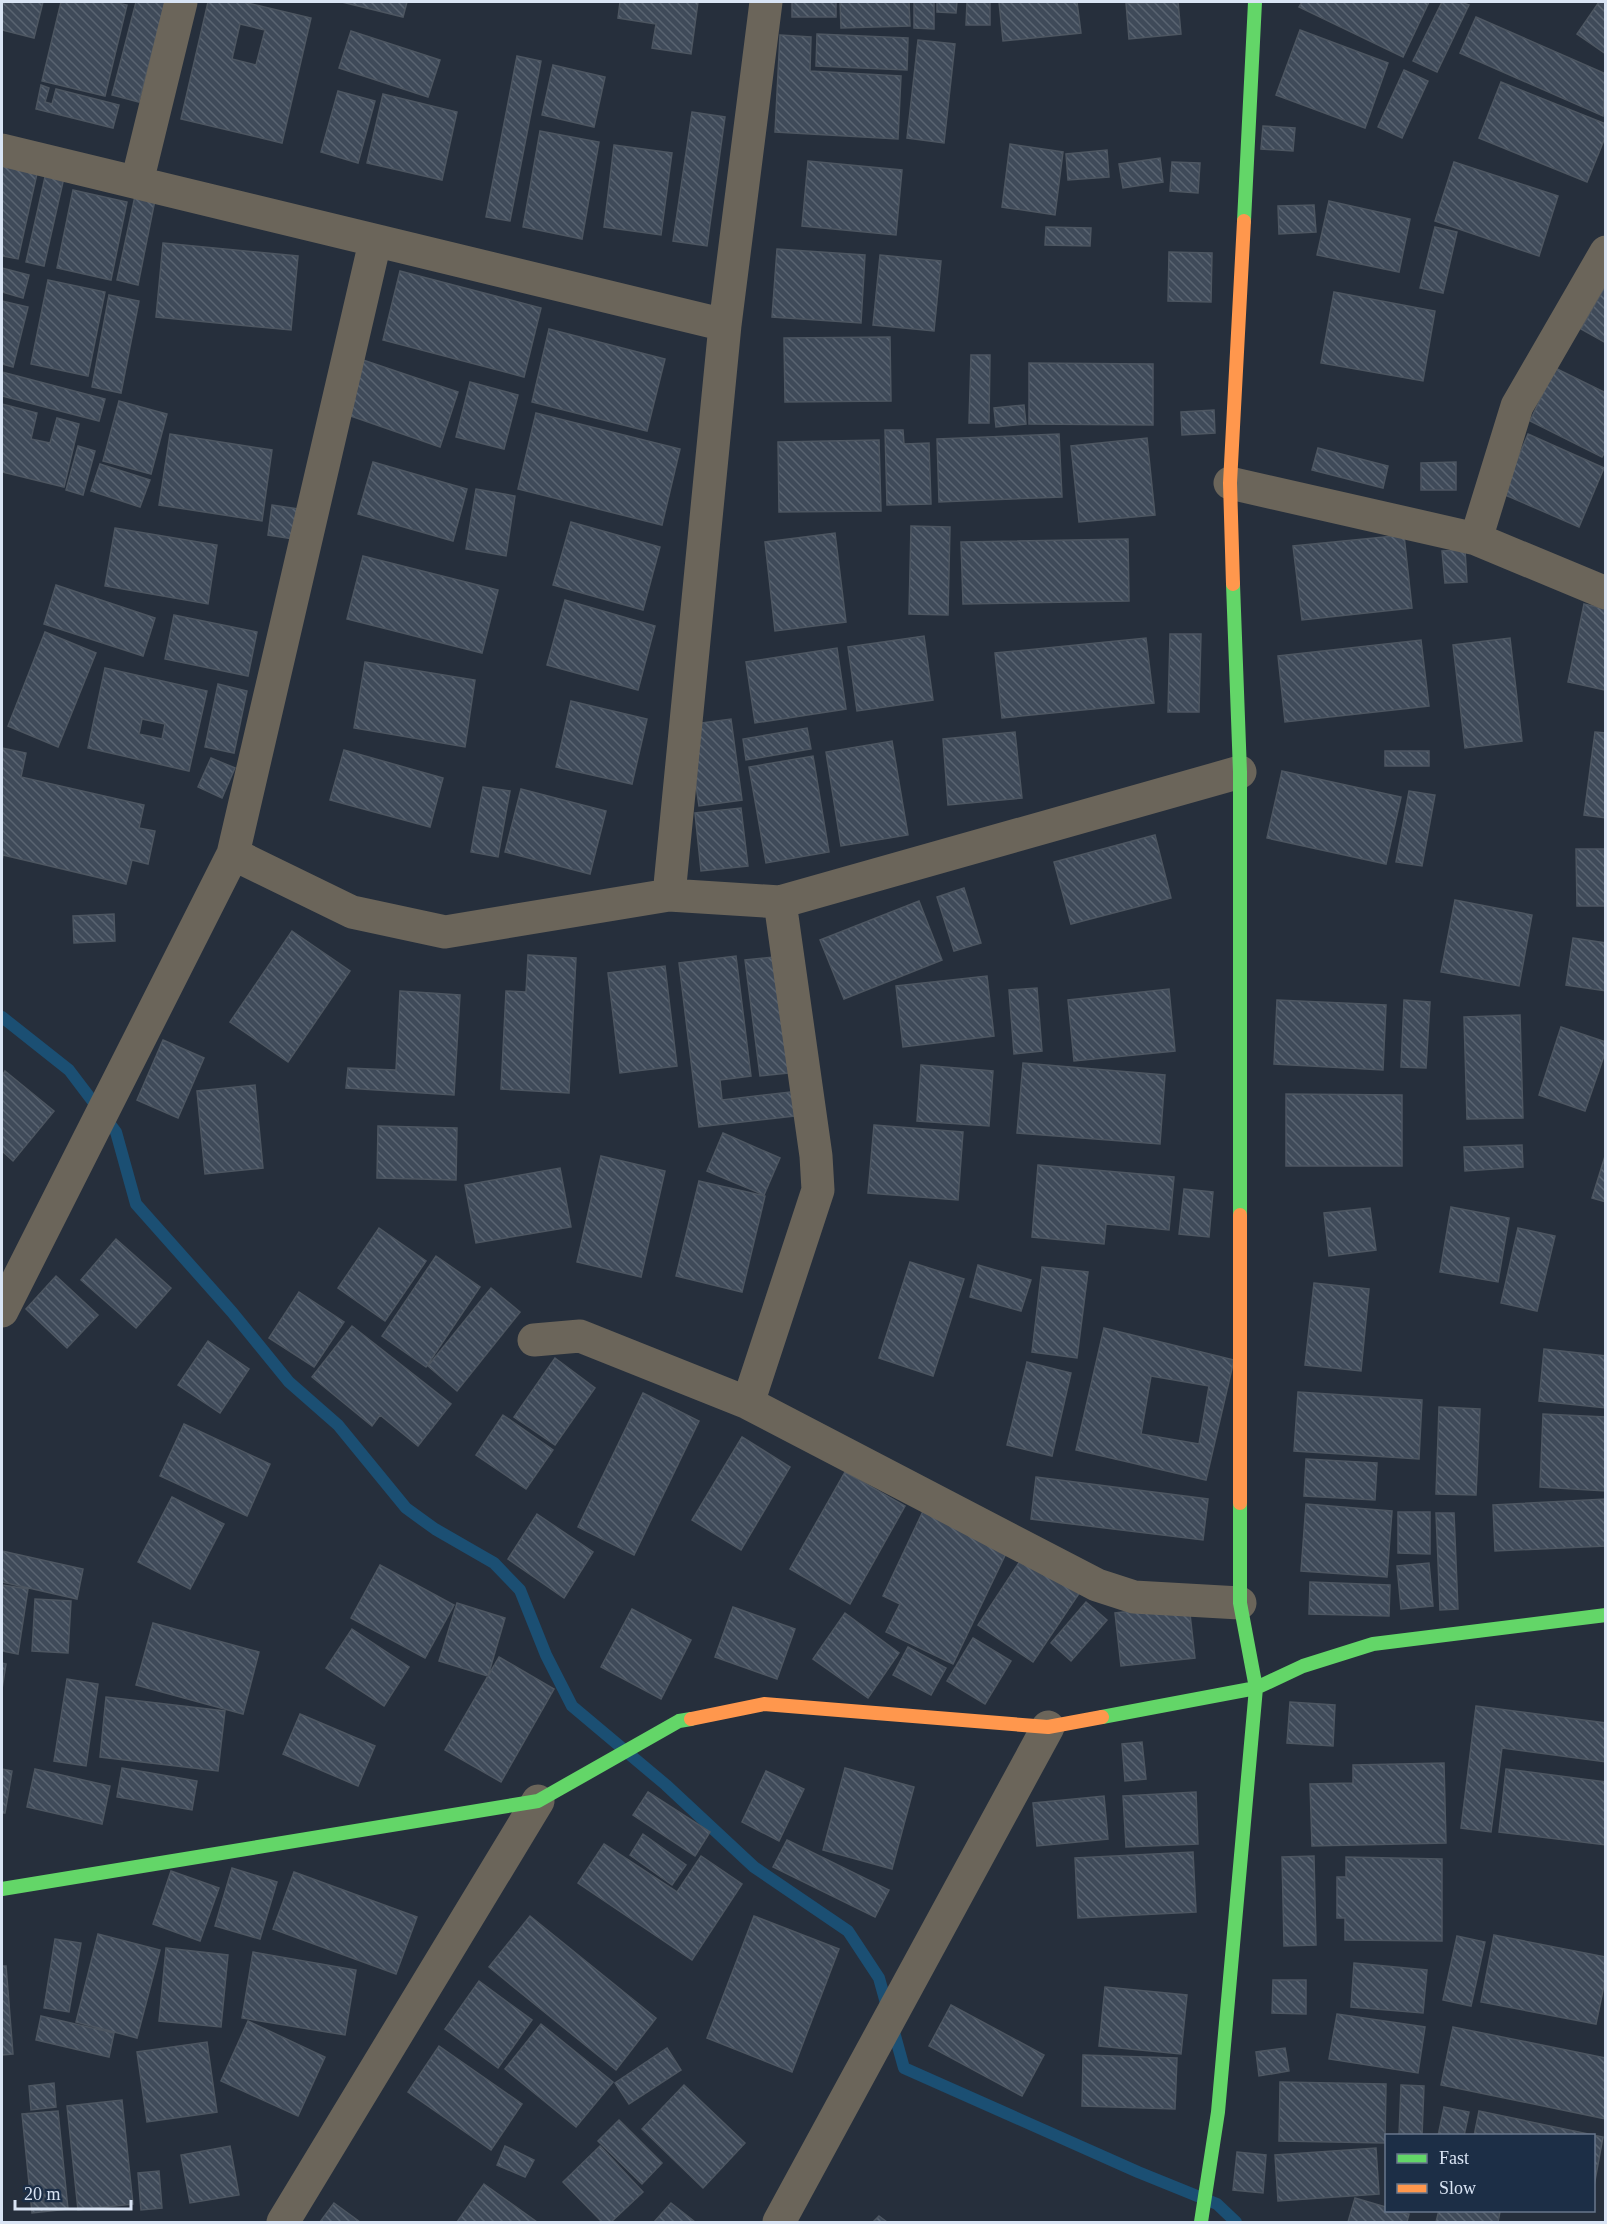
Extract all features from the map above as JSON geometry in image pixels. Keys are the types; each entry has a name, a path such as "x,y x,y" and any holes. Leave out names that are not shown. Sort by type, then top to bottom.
{"street":[{"path":"137,182 181,2"},
{"path":"669,895 725,325 766,2"},
{"path":"1201,2223 1218,2112 1256,1688 1240,1603 1240,772 1230,483 1255,2"},
{"path":"2,150 725,325"},
{"path":"2,1311 233,854 375,242"},
{"path":"1476,539 1517,406 1605,252"},
{"path":"1230,483 1476,539 1605,593"},
{"path":"233,854 351,912 445,932 669,895 780,902 1240,772"},
{"path":"748,1403 818,1190 816,1156 780,902"},
{"path":"534,1340 580,1336 748,1403 1097,1585 1134,1597 1240,1603"},
{"path":"2,1889 538,1801 679,1721 764,1704 1048,1727 1256,1688 1303,1666 1373,1644 1605,1615"},
{"path":"779,2223 1048,1727"},
{"path":"283,2223 538,1801"}],"building":[{"path":"2,2 43,2 34,38 2,30"},
{"path":"61,2 113,2 127,5 105,96 42,81"},
{"path":"136,2 165,2 139,102 112,95"},
{"path":"208,2 243,2 311,18 282,143 181,119","holes":["240,24 265,30 256,65 232,59"]},
{"path":"342,2 407,2 403,17"},
{"path":"620,2 698,2 691,54 652,48 656,24 618,18"},
{"path":"792,2 836,2 836,17 792,17"},
{"path":"840,2 909,2 910,26 841,28"},
{"path":"914,2 934,2 934,29 914,28"},
{"path":"937,2 957,2 956,13 937,12"},
{"path":"967,2 990,2 990,25 966,25"},
{"path":"999,2 1077,2 1081,33 1003,41"},
{"path":"1178,2 1181,34 1129,39 1126,3"},
{"path":"1302,2 1429,2 1403,57 1299,7"},
{"path":"1442,2 1461,2 1469,5 1437,72 1413,61"},
{"path":"1599,2 1606,2 1606,54 1577,34"},
{"path":"1476,17 1606,74 1603,116 1460,53"},
{"path":"1300,30 1388,63 1365,128 1276,95"},
{"path":"351,31 440,60 428,97 339,68"},
{"path":"817,34 908,38 907,70 816,66"},
{"path":"780,35 811,37 810,71 901,76 898,139 775,132"},
{"path":"918,40 955,44 944,143 907,138"},
{"path":"517,56 541,61 510,221 486,217"},
{"path":"553,65 605,77 594,127 542,115"},
{"path":"1404,70 1428,81 1402,138 1378,127"},
{"path":"1501,82 1606,124 1606,135 1587,182 1479,138"},
{"path":"41,85 49,88 45,102 52,104 56,89 119,105 113,128 36,109"},
{"path":"338,91 375,101 358,163 321,152"},
{"path":"383,94 457,112 442,180 367,163"},
{"path":"692,112 725,117 707,246 673,241"},
{"path":"1263,126 1295,128 1293,151 1261,149"},
{"path":"540,131 599,142 582,239 523,227"},
{"path":"1010,144 1063,152 1055,215 1002,207"},
{"path":"614,145 672,153 661,235 604,227"},
{"path":"1107,150 1109,177 1068,180 1066,154"},
{"path":"1160,158 1163,182 1123,188 1119,164"},
{"path":"2,161 38,169 18,259 2,256"},
{"path":"808,161 902,170 896,235 802,226"},
{"path":"1172,162 1200,163 1198,193 1170,191"},
{"path":"1454,162 1558,196 1539,256 1435,221"},
{"path":"47,168 65,173 44,266 26,262"},
{"path":"73,190 127,202 111,280 57,268"},
{"path":"135,196 155,200 138,285 117,280"},
{"path":"1329,201 1410,219 1399,272 1317,255"},
{"path":"1314,205 1316,232 1279,234 1278,206"},
{"path":"1046,227 1091,228 1090,246 1045,245"},
{"path":"1435,227 1457,232 1443,293 1420,288"},
{"path":"163,243 298,256 291,330 156,317"},
{"path":"777,249 865,255 861,323 772,317"},
{"path":"1169,252 1212,253 1211,302 1168,301"},
{"path":"880,255 941,261 934,331 873,325"},
{"path":"2,268 29,275 23,298 2,292"},
{"path":"400,271 541,308 524,377 383,340"},
{"path":"48,280 105,292 88,376 31,364"},
{"path":"1606,285 1606,343 1581,329"},
{"path":"1334,292 1435,311 1423,381 1321,363"},
{"path":"109,295 139,301 121,393 92,387"},
{"path":"2,301 28,307 13,367 2,364"},
{"path":"549,329 665,359 647,431 532,402"},
{"path":"890,337 891,401 785,402 784,338"},
{"path":"971,355 990,355 989,423 969,423"},
{"path":"363,360 458,392 440,447 345,414"},
{"path":"1029,363 1153,364 1153,425 1029,424"},
{"path":"1555,368 1606,393 1606,450 1602,457 1530,421"},
{"path":"2,372 105,399 99,421 2,396"},
{"path":"470,382 518,395 504,449 456,437"},
{"path":"119,401 167,414 151,474 103,461"},
{"path":"2,404 37,413 31,439 50,443 57,418 79,424 64,487 2,472"},
{"path":"1024,405 1026,424 996,427 994,408"},
{"path":"1214,410 1215,433 1182,435 1181,412"},
{"path":"536,413 680,449 662,525 518,489"},
{"path":"885,430 903,430 904,444 929,443 931,504 887,505"},
{"path":"170,434 272,450 262,521 159,505"},
{"path":"1059,434 1062,497 939,502 937,439"},
{"path":"1528,434 1604,468 1579,527 1503,494"},
{"path":"1147,438 1155,515 1079,522 1071,446"},
{"path":"879,440 881,511 779,512 778,442"},
{"path":"78,446 95,451 83,495 66,490"},
{"path":"1318,448 1388,466 1383,488 1312,470"},
{"path":"373,462 467,489 453,541 358,514"},
{"path":"1456,462 1456,490 1421,490 1421,463"},
{"path":"100,464 150,480 140,507 91,491"},
{"path":"476,489 515,496 506,556 466,549"},
{"path":"272,505 298,509 293,539 268,535"},
{"path":"571,522 660,547 643,610 553,585"},
{"path":"911,526 950,527 948,615 909,614"},
{"path":"115,528 217,545 208,604 105,586"},
{"path":"835,533 846,622 775,631 765,542"},
{"path":"1404,535 1412,608 1302,620 1293,546"},
{"path":"1128,539 1129,601 963,604 961,542"},
{"path":"1465,550 1467,582 1445,583 1442,551"},
{"path":"363,556 498,590 482,653 347,619"},
{"path":"56,585 155,618 143,656 44,624"},
{"path":"565,600 655,626 638,690 547,665"},
{"path":"1584,604 1606,609 1605,690 1568,682"},
{"path":"174,615 257,632 248,676 165,659"},
{"path":"45,632 96,653 58,747 8,726"},
{"path":"1170,634 1201,634 1199,712 1168,712"},
{"path":"924,636 933,700 857,711 848,647"},
{"path":"1146,638 1154,703 1002,718 995,653"},
{"path":"1510,638 1522,741 1465,748 1453,645"},
{"path":"1421,640 1429,706 1285,722 1278,656"},
{"path":"837,648 846,709 755,723 746,662"},
{"path":"365,662 475,680 465,747 354,728"},
{"path":"105,668 207,691 189,771 88,748","holes":["142,719 165,724 162,739 139,734"]},
{"path":"218,684 247,691 234,753 205,747"},
{"path":"571,701 647,719 632,784 556,767"},
{"path":"731,719 742,800 699,806 687,725"},
{"path":"807,728 811,749 746,760 743,739"},
{"path":"1015,732 1022,798 948,805 943,739"},
{"path":"1595,732 1606,733 1606,818 1584,815"},
{"path":"892,741 908,835 841,846 826,752"},
{"path":"2,748 26,753 21,777 144,805 139,828 155,831 148,864 132,860 126,884 3,855 2,861"},
{"path":"344,750 443,778 430,827 330,800"},
{"path":"1385,751 1429,751 1429,766 1385,766"},
{"path":"813,756 829,852 766,863 749,767"},
{"path":"211,758 235,768 222,798 198,787"},
{"path":"1282,771 1401,797 1386,864 1267,838"},
{"path":"483,787 510,791 498,857 471,852"},
{"path":"521,789 606,811 590,874 505,852"},
{"path":"1409,791 1435,795 1422,866 1396,862"},
{"path":"741,808 748,866 701,871 695,813"},
{"path":"1155,835 1171,898 1071,924 1054,862"},
{"path":"1576,849 1606,849 1606,906 1577,906"},
{"path":"964,888 981,943 954,951 937,897"},
{"path":"1455,900 1532,915 1519,986 1441,972"},
{"path":"919,901 942,960 844,999 820,940"},
{"path":"114,914 115,941 74,943 73,916"},
{"path":"292,931 350,971 288,1062 230,1022"},
{"path":"1573,938 1606,943 1606,991 1566,985"},
{"path":"528,955 576,958 569,1093 501,1089 506,991 526,992"},
{"path":"736,956 751,1076 720,1080 722,1100 799,1091 803,1115 699,1127 679,963"},
{"path":"783,956 798,1072 760,1076 745,960"},
{"path":"665,966 677,1066 620,1073 608,973"},
{"path":"987,976 994,1036 903,1047 896,986"},
{"path":"1037,988 1042,1051 1014,1054 1009,990"},
{"path":"1169,989 1175,1051 1074,1061 1068,1000"},
{"path":"400,991 460,995 454,1095 346,1088 348,1068 396,1070"},
{"path":"1277,1000 1386,1005 1383,1070 1274,1064"},
{"path":"1404,1000 1430,1002 1426,1068 1401,1067"},
{"path":"1520,1015 1523,1118 1467,1119 1464,1017"},
{"path":"1561,1027 1606,1042 1606,1050 1585,1111 1539,1095"},
{"path":"163,1040 204,1058 178,1118 137,1100"},
{"path":"1023,1063 1165,1075 1160,1144 1017,1133"},
{"path":"921,1065 993,1071 989,1126 917,1121"},
{"path":"5,1071 54,1111 13,1161 2,1151 2,1076"},
{"path":"255,1085 263,1168 205,1174 197,1091"},
{"path":"1286,1094 1402,1095 1402,1166 1286,1166"},
{"path":"874,1125 963,1132 958,1200 868,1193"},
{"path":"378,1126 457,1128 456,1180 377,1178"},
{"path":"723,1133 780,1158 764,1195 707,1171"},
{"path":"1522,1145 1523,1167 1465,1171 1464,1147"},
{"path":"1606,1153 1606,1202 1592,1198"},
{"path":"601,1156 665,1171 641,1277 577,1262"},
{"path":"1038,1165 1174,1177 1169,1230 1106,1224 1104,1244 1032,1237"},
{"path":"560,1168 571,1227 476,1243 465,1185"},
{"path":"699,1181 765,1196 742,1292 676,1276"},
{"path":"1184,1189 1213,1192 1209,1237 1179,1234"},
{"path":"1451,1207 1509,1218 1498,1282 1440,1272"},
{"path":"1370,1208 1376,1250 1329,1256 1324,1213"},
{"path":"379,1228 426,1261 385,1321 338,1288"},
{"path":"1518,1228 1555,1236 1537,1311 1501,1303"},
{"path":"116,1239 171,1288 136,1328 81,1280"},
{"path":"436,1256 480,1287 426,1367 382,1336"},
{"path":"910,1262 964,1279 933,1376 879,1358"},
{"path":"978,1265 1031,1280 1021,1311 970,1297"},
{"path":"1042,1267 1088,1272 1077,1358 1032,1352"},
{"path":"56,1276 98,1315 67,1348 26,1309"},
{"path":"1314,1283 1369,1289 1361,1371 1305,1365"},
{"path":"491,1288 520,1312 457,1391 428,1366"},
{"path":"299,1292 344,1322 314,1367 269,1338"},
{"path":"352,1326 451,1404 418,1446 380,1415 372,1426 312,1377"},
{"path":"1104,1328 1234,1360 1206,1480 1076,1450","holes":["1151,1376 1209,1386 1199,1444 1141,1434"]},
{"path":"208,1341 249,1369 220,1413 178,1385"},
{"path":"1544,1349 1606,1356 1606,1408 1539,1401"},
{"path":"555,1358 595,1388 555,1445 514,1417"},
{"path":"1027,1362 1071,1373 1052,1456 1007,1445"},
{"path":"1298,1392 1422,1400 1419,1459 1294,1451"},
{"path":"643,1393 699,1421 634,1555 578,1527"},
{"path":"1439,1407 1480,1409 1476,1495 1436,1494"},
{"path":"1543,1414 1606,1417 1606,1491 1540,1487"},
{"path":"503,1415 553,1450 526,1489 476,1455"},
{"path":"184,1424 270,1464 247,1516 160,1476"},
{"path":"742,1437 790,1467 741,1550 692,1520"},
{"path":"1306,1459 1377,1463 1375,1500 1304,1496"},
{"path":"845,1472 905,1506 850,1604 790,1569"},
{"path":"1036,1477 1208,1499 1203,1540 1031,1519"},
{"path":"172,1497 224,1524 190,1589 138,1562"},
{"path":"1606,1499 1606,1546 1495,1551 1493,1505"},
{"path":"1306,1504 1392,1511 1387,1577 1301,1571"},
{"path":"925,1507 1009,1547 953,1664 886,1632 900,1604 883,1596"},
{"path":"1398,1512 1430,1512 1430,1554 1398,1553"},
{"path":"1436,1513 1454,1513 1458,1609 1440,1610"},
{"path":"537,1514 593,1552 564,1598 508,1559"},
{"path":"2,1551 83,1569 77,1599 2,1582"},
{"path":"1026,1552 1082,1589 1033,1662 978,1625"},
{"path":"1429,1563 1433,1606 1401,1609 1397,1566"},
{"path":"380,1565 454,1605 425,1658 351,1618"},
{"path":"1310,1582 1390,1585 1389,1616 1309,1614"},
{"path":"2,1585 28,1589 18,1654 2,1651"},
{"path":"35,1599 71,1601 68,1653 32,1651"},
{"path":"1086,1602 1107,1620 1071,1661 1051,1643"},
{"path":"457,1603 505,1618 488,1676 439,1661"},
{"path":"1189,1605 1195,1658 1121,1666 1115,1613"},
{"path":"733,1607 795,1629 777,1679 715,1657"},
{"path":"632,1609 691,1640 661,1699 601,1667"},
{"path":"845,1613 899,1653 868,1698 813,1659"},
{"path":"153,1623 259,1652 243,1714 136,1685"},
{"path":"352,1629 409,1667 384,1706 326,1668"},
{"path":"973,1638 1011,1661 985,1704 947,1681"},
{"path":"908,1647 946,1668 931,1695 893,1675"},
{"path":"499,1657 554,1689 501,1782 445,1750"},
{"path":"2,1663 6,1664 2,1689"},
{"path":"67,1679 98,1684 86,1766 54,1761"},
{"path":"106,1697 225,1711 218,1771 100,1757"},
{"path":"1290,1702 1335,1705 1333,1746 1287,1743"},
{"path":"1476,1706 1606,1723 1606,1762 1502,1748 1491,1832 1461,1828"},
{"path":"300,1714 375,1746 358,1786 283,1754"},
{"path":"1142,1742 1146,1779 1125,1781 1122,1744"},
{"path":"1444,1763 1446,1843 1312,1846 1310,1784 1353,1783 1353,1765"},
{"path":"122,1768 197,1781 192,1810 117,1797"},
{"path":"845,1768 914,1787 892,1869 823,1850"},
{"path":"2,1769 12,1771 5,1813 2,1813"},
{"path":"35,1769 110,1786 102,1824 27,1807"},
{"path":"1506,1769 1606,1782 1606,1845 1499,1832"},
{"path":"766,1771 804,1789 779,1841 742,1822"},
{"path":"648,1792 710,1832 695,1856 633,1815"},
{"path":"1196,1792 1198,1844 1126,1847 1123,1796"},
{"path":"1104,1796 1108,1839 1037,1846 1033,1803"},
{"path":"643,1834 686,1865 672,1885 630,1855"},
{"path":"787,1840 889,1890 875,1917 773,1867"},
{"path":"604,1844 677,1892 701,1856 742,1884 692,1960 578,1883"},
{"path":"1193,1852 1196,1912 1078,1918 1075,1858"},
{"path":"1314,1856 1316,1945 1284,1946 1282,1857"},
{"path":"1346,1857 1442,1859 1442,1941 1345,1940 1345,1918 1337,1918 1337,1877 1346,1877"},
{"path":"232,1868 277,1882 260,1939 215,1926"},
{"path":"171,1871 219,1888 200,1941 153,1924"},
{"path":"294,1872 417,1917 396,1974 273,1929"},
{"path":"530,1916 656,2018 616,2070 489,1967"},
{"path":"754,1916 839,1949 792,2072 707,2038"},
{"path":"98,1934 160,1950 137,2038 76,2022"},
{"path":"1494,1935 1606,1957 1606,1976 1596,2024 1481,2002"},
{"path":"1457,1936 1485,1942 1471,2006 1443,2000"},
{"path":"55,1939 81,1943 69,2012 44,2008"},
{"path":"166,1948 228,1955 221,2027 159,2021"},
{"path":"253,1952 356,1970 345,2035 242,2018"},
{"path":"1354,1963 1427,1970 1423,2013 1351,2007"},
{"path":"2,1966 6,1966 13,2054 2,2055"},
{"path":"1273,1980 1306,1980 1306,2014 1272,2013"},
{"path":"479,1981 532,2020 498,2068 445,2029"},
{"path":"1105,1987 1187,1995 1181,2054 1099,2046"},
{"path":"951,2005 1044,2055 1022,2096 929,2046"},
{"path":"1337,2014 1425,2027 1418,2073 1329,2059"},
{"path":"41,2016 114,2033 109,2057 36,2040"},
{"path":"248,2021 325,2057 298,2116 221,2081"},
{"path":"541,2024 613,2082 576,2127 505,2069"},
{"path":"1453,2027 1606,2058 1606,2119 1441,2085"},
{"path":"207,2042 217,2112 147,2122 137,2052"},
{"path":"439,2046 522,2104 491,2150 408,2092"},
{"path":"667,2048 681,2070 629,2104 615,2083"},
{"path":"1285,2048 1289,2071 1259,2076 1256,2052"},
{"path":"1083,2055 1177,2058 1175,2109 1082,2106"},
{"path":"1280,2082 1386,2084 1385,2143 1279,2141"},
{"path":"54,2083 56,2107 31,2110 29,2086"},
{"path":"684,2085 745,2143 703,2188 642,2129"},
{"path":"1401,2085 1424,2086 1422,2134 1399,2134"},
{"path":"122,2100 133,2204 78,2210 67,2106"},
{"path":"1444,2107 1469,2112 1464,2134 1438,2134"},
{"path":"58,2111 68,2209 32,2213 22,2114"},
{"path":"1479,2111 1589,2134 1474,2134"},
{"path":"619,2120 662,2163 642,2184 598,2141"},
{"path":"1595,2135 1603,2137 1595,2181"},
{"path":"230,2146 239,2195 190,2203 181,2155"},
{"path":"505,2146 534,2160 525,2177 497,2165"},
{"path":"600,2146 643,2192 611,2222 602,2222 563,2182"},
{"path":"1376,2148 1379,2194 1278,2201 1275,2155"},
{"path":"1237,2152 1266,2155 1263,2193 1233,2190"},
{"path":"159,2171 162,2208 141,2210 138,2173"},
{"path":"484,2184 537,2222 457,2222"},
{"path":"1355,2198 1385,2207 1385,2212 1409,2214 1407,2222 1348,2222"},
{"path":"334,2203 360,2222 320,2222"},
{"path":"671,2203 695,2222 654,2222"},
{"path":"1438,2212 1500,2212 1498,2222 1436,2222"},
{"path":"879,2216 887,2222 873,2222"}],"waterway":[{"path":"2,1017 69,1070 116,1132 136,1204 232,1312 289,1382 338,1425 406,1508 435,1529 494,1563 520,1590 546,1655 572,1706 666,1785 754,1867 848,1931 879,1978 904,2068 1138,2172 1217,2204 1236,2222"}],"traffic: fast":[{"path":"1244,221 1255,2"},
{"path":"1233,584 1240,772 1240,1215"},
{"path":"1201,2222 1218,2112 1256,1688 1240,1603 1240,1503"},
{"path":"1102,1717 1256,1688 1303,1666 1373,1644 1606,1615"},
{"path":"2,1889 538,1801 679,1721 691,1719"}],"traffic: slow":[{"path":"1233,584 1230,483 1244,221"},
{"path":"1240,1215 1240,1503"},
{"path":"691,1719 764,1704 1048,1727 1102,1717"}]}
